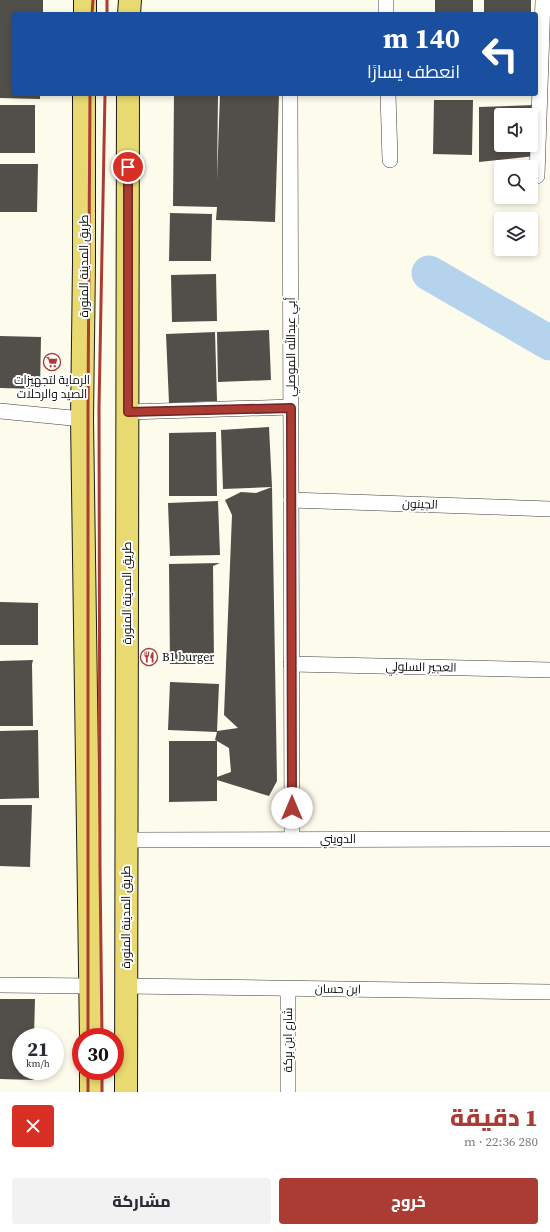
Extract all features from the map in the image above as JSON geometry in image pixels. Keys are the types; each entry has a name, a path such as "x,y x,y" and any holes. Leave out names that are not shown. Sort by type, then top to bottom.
{"main road":[{"path":"85,0 85,12"},
{"path":"129,12 130,0"},
{"name":"طريق المدينة المنورة","path":"84,96 82,419 91,1028"},
{"name":"طريق المدينة المنورة","path":"126,1092 128,96"},
{"path":"91,1080 91,1092"}],"street":[{"path":"386,0 386,12"},
{"path":"538,160 545,7"},
{"name":"أبي عبدالله الموصلي","path":"290,96 292,839"},
{"path":"388,96 390,160"},
{"path":"128,412 291,408"},
{"path":"0,412 82,419"},
{"name":"الجينون","path":"291,500 550,509"},
{"name":"العجير السلولي","path":"291,664 550,670"},
{"name":"الدويني","path":"127,840 550,839"},
{"path":"0,985 91,986"},
{"name":"ابن حسان","path":"126,986 550,992"},
{"name":"شارع ابن بركة","path":"288,989 288,1092"}],"building":[{"path":"0,0 43,0 43,12 12,12 12,96 40,96 40,99 0,98"},
{"path":"435,0 473,0 473,12 435,12"},
{"path":"484,0 531,0 531,12 484,12"},
{"path":"174,96 218,96 217,180 220,96 279,96 275,222 216,220 217,207 173,206"},
{"path":"434,100 473,100 472,155 433,154"},
{"path":"0,105 35,105 35,153 0,153"},
{"path":"535,105 535,108 494,108 494,152 535,152 535,156 479,162 479,107"},
{"path":"0,164 38,164 37,212 0,212"},
{"path":"170,213 212,214 211,261 169,261"},
{"path":"216,274 217,321 172,322 171,275"},
{"path":"269,330 271,380 218,382 217,332"},
{"path":"215,332 217,401 169,403 166,334"},
{"path":"0,336 41,337 40,389 0,388"},
{"path":"269,427 272,487 223,489 221,430"},
{"path":"216,432 217,496 169,496 169,433"},
{"path":"272,487 277,781 269,796 217,780 217,801 169,802 169,741 217,741 215,740 217,732 168,730 170,682 219,684 217,731 238,728 224,715 232,515 225,500 241,492 256,493","holes":["217,741 229,748 231,772 217,777"]},
{"path":"218,501 220,555 170,556 168,503"},
{"path":"220,563 213,566 214,664 170,664 169,564"},
{"path":"0,602 38,603 38,645 0,645"},
{"path":"33,660 33,726 0,726 0,661"},
{"path":"38,730 39,798 0,799 0,731"},
{"path":"0,805 32,805 30,867 0,866"},
{"path":"0,999 35,999 34,1028 12,1028 12,1079 0,1079"}],"waterway":[{"path":"429,273 550,343"}],"railway":[{"path":"92,12 93,0"},
{"path":"107,0 107,12"},
{"path":"88,1028 88,408 90,96"},
{"path":"102,1028 99,408 105,96"},
{"path":"88,1080 88,1092"},
{"path":"102,1080 102,1092"}],"place":[{"name":"الرماية لتجهيزات الصيد والرحلات","path":"52,362"},
{"name":"B1 burger","path":"149,657"}],"route":[{"path":"128,167 128,412 291,408 292,808"}]}
